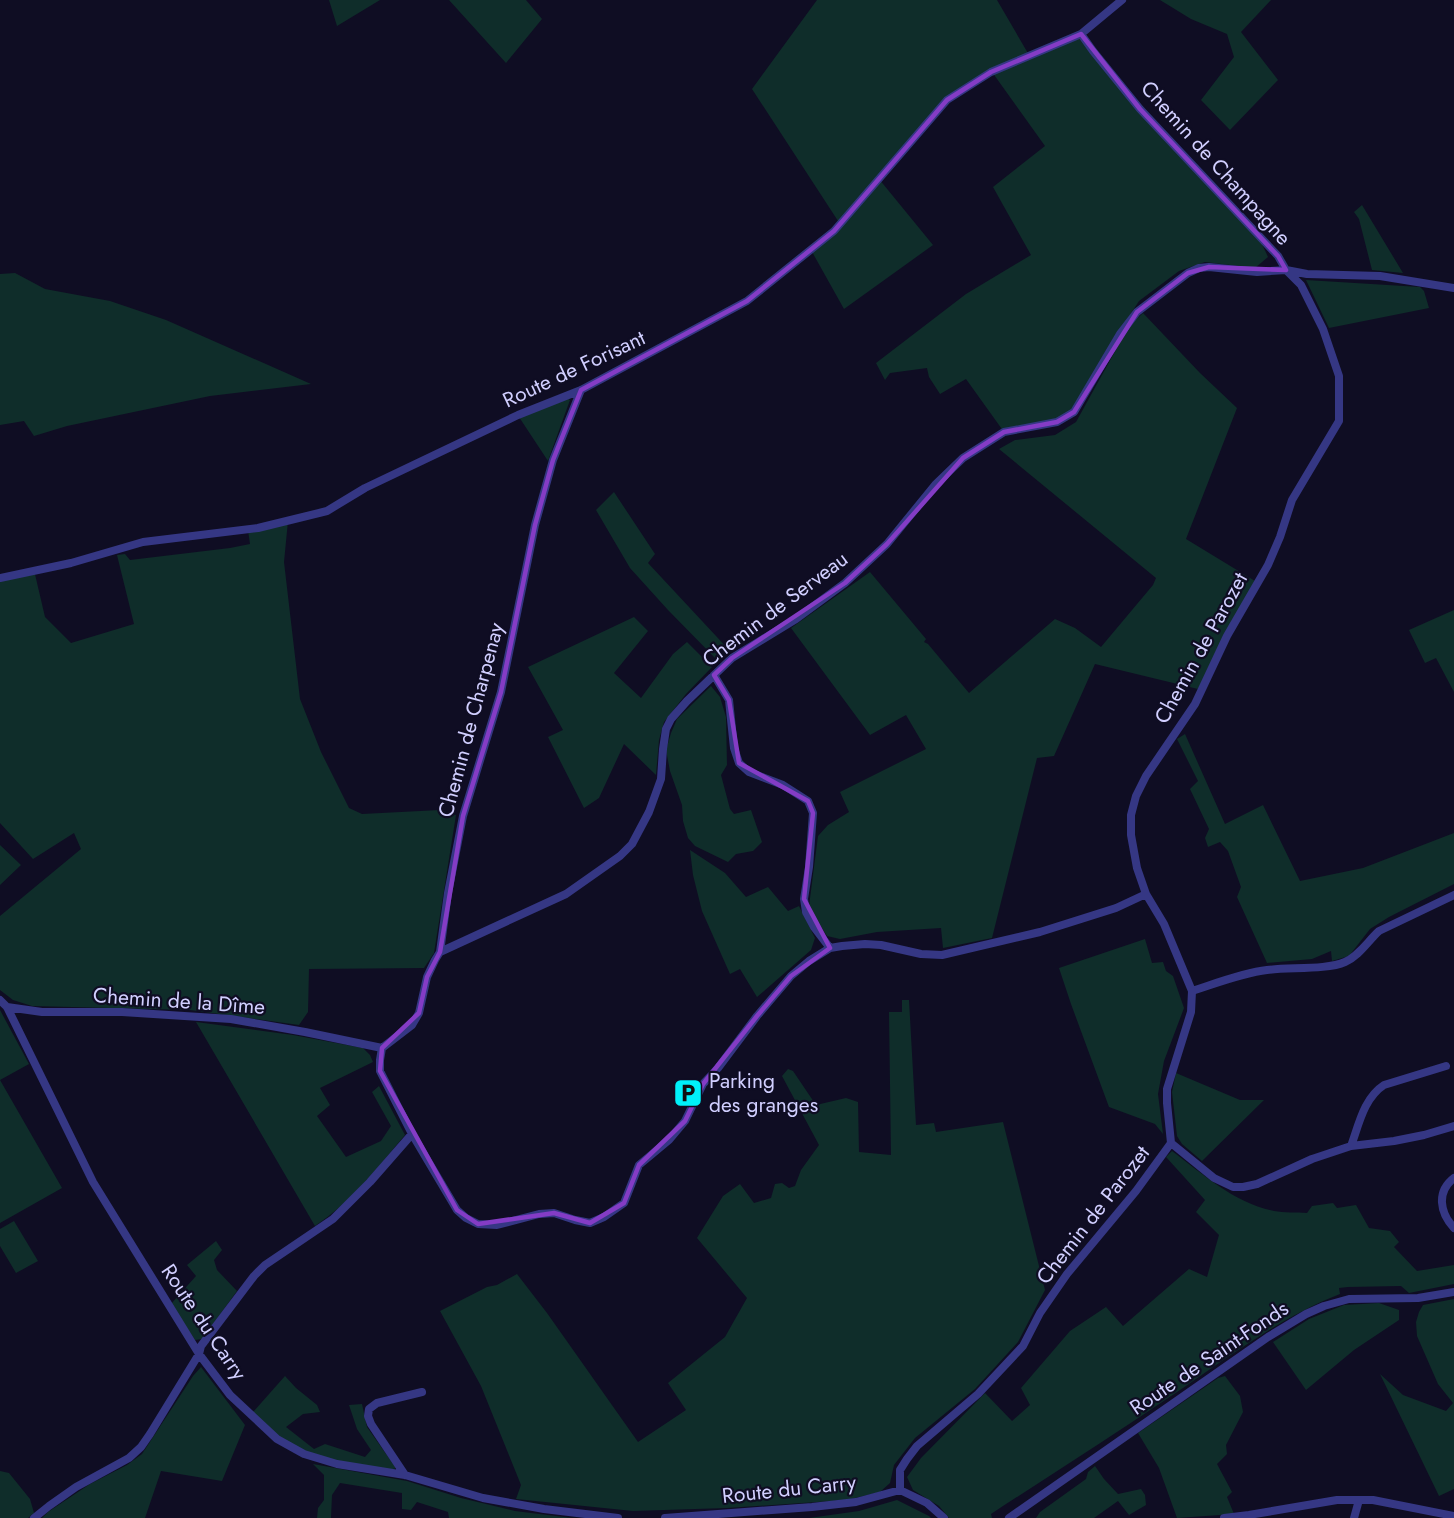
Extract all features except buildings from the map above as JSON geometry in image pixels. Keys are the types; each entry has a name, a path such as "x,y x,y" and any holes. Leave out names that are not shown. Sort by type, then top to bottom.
{"street":[{"name":"Route de Forisant","path":"0,578 71,562 143,542 258,528 327,511 365,488 518,415 581,390 747,301 834,231 947,100 991,72 1081,34 1122,0"},
{"name":"Chemin de Champagne","path":"1081,34 1140,109 1278,256 1286,270 1307,274 1380,276 1454,288"},
{"name":"Chemin de Serveau","path":"441,952 566,894 620,856 632,844 650,812 661,779 666,729 671,719 687,701 732,658 796,619 845,583 887,544 934,485 963,458 1004,432 1057,422 1074,412 1120,334 1137,312 1188,273 1199,268 1257,272 1286,270"},
{"name":"Chemin de Parozet","path":"900,1490 900,1470 917,1446 978,1394 1023,1346 1040,1313 1067,1274 1136,1191 1171,1143 1167,1089 1191,1012 1192,991 1164,924 1146,894 1137,868 1131,835 1131,815 1136,796 1146,776 1195,704 1227,636 1268,565 1292,500 1339,421 1339,376 1323,329 1301,285 1286,270"},
{"name":"Chemin de Charpenay","path":"382,1048 412,1025 418,1013 427,977 441,952 448,893 463,816 501,692 535,525 553,460 581,390"},
{"path":"714,675 729,700 734,748 739,763 749,772 783,785 808,801 813,813 810,867 804,899 806,912 830,948"},
{"path":"382,1048 380,1071 412,1134 458,1210 466,1218 478,1224 497,1225 539,1214 554,1213 590,1223 604,1217 624,1203 639,1165 669,1140 685,1121 703,1084 757,1016 791,976 830,948 865,944 881,945 921,954 942,955 1041,932 1116,908 1146,894"},
{"path":"1192,991 1238,976 1266,970 1328,966 1345,962 1357,954 1379,931 1454,895"},
{"name":"Route du Carry","path":"0,1000 7,1007 93,1182 199,1354 230,1395 277,1439 304,1454 337,1464 405,1475 483,1498 544,1509 618,1518"},
{"name":"Chemin de la Dîme","path":"7,1007 42,1012 122,1012 231,1019 382,1048"},
{"path":"1351,1146 1367,1101 1377,1090 1384,1085 1446,1066"},
{"path":"1171,1143 1214,1178 1233,1187 1243,1187 1257,1184 1312,1159 1351,1146 1424,1136 1454,1126"},
{"path":"34,1518 76,1486 124,1462 141,1447 199,1354 201,1346 254,1276 265,1265 333,1219 370,1182 412,1134"},
{"path":"1454,1178 1444,1189 1440,1203 1447,1221 1454,1228"},
{"name":"Route de Saint-Fonds","path":"1009,1518 1268,1337 1306,1314 1349,1299 1418,1298 1454,1292"},
{"path":"405,1475 371,1424 368,1416 369,1409 377,1403 422,1392"},
{"path":"900,1490 927,1503 944,1518"},
{"name":"Route du Carry","path":"665,1518 856,1502 900,1490"},
{"path":"1224,1518 1337,1500 1372,1500 1454,1516"},
{"path":"1354,1518 1359,1500"}],"highlighted area":[{"path":"1081,34 1140,109 1278,256 1286,270 1209,267 1188,273 1137,312 1074,412 1057,422 1004,432 963,458 887,544 845,583 732,658 714,675 729,700 739,763 808,801 813,813 804,899 830,948 791,976 757,1016 703,1084 685,1121 639,1165 624,1203 590,1223 554,1213 478,1224 457,1210 380,1071 382,1048 419,1013 427,977 440,952 463,816 501,692 535,525 553,460 581,390 747,301 834,231 947,100 991,72"}],"green space":[{"path":"329,0 380,0 337,26"},
{"path":"449,0 526,0 542,19 506,63"},
{"path":"817,0 997,0 1029,55 1081,34 1140,109 1256,231 1268,257 1255,268 1205,262 1179,271 1139,301 1074,412 1057,422 1004,432 966,379 940,394 929,377 927,368 890,373 885,380 876,363 966,294 1031,255 993,187 1045,146 992,72 947,100 879,179 933,245 844,309 811,250 840,224 752,89"},
{"path":"1160,0 1271,0 1241,32 1278,80 1230,130 1201,100 1234,57 1227,34 1191,19"},
{"path":"1362,205 1403,273 1372,270 1359,219 1354,212"},
{"path":"15,273 45,289 110,301 166,320 311,384 210,396 67,426 34,436 24,421 0,425 0,274"},
{"path":"1306,280 1420,287 1424,291 1429,308 1329,328"},
{"path":"1143,313 1237,408 1186,539 1255,581 1198,689 1095,664 1054,756 1037,758 992,938 943,948 941,928 877,932 840,939 827,936 809,906 818,836 828,825 849,812 840,792 926,749 906,715 870,735 791,628 870,572 926,639 924,642 969,693 1055,619 1075,628 1101,647 1153,585 1156,578 999,449 1015,440 1055,435 1076,422 1129,326"},
{"path":"566,397 570,400 548,461 519,417"},
{"path":"614,492 655,554 648,563 730,651 716,659 630,568 596,510"},
{"path":"288,521 284,562 300,699 321,752 349,808 362,814 440,810 456,815 434,953 424,968 309,969 308,1012 299,1025 190,1010 32,1006 13,1000 0,990 0,916 81,849 74,833 33,859 0,823 0,578 34,570 45,617 71,643 134,624 117,555 125,554 130,560 230,548 250,544 248,530"},
{"path":"1454,610 1454,692 1436,658 1425,663 1409,630"},
{"path":"634,617 648,631 614,673 641,698 673,654 687,642 712,667 686,694 664,722 659,740 656,775 624,744 599,798 584,808 548,737 563,730 528,667"},
{"path":"711,686 720,697 726,717 727,765 721,775 730,809 734,814 751,810 762,842 753,851 736,854 728,862 695,846 688,838 683,821 682,805 670,771 666,750 677,719"},
{"path":"1185,734 1225,824 1263,805 1300,881 1363,868 1454,833 1454,884 1370,929 1349,956 1332,961 1331,951 1312,959 1267,963 1237,897 1241,887 1228,851 1220,842 1208,847 1205,838 1209,829 1190,789 1198,781 1177,739"},
{"path":"0,845 21,865 0,885"},
{"path":"690,850 725,873 746,897 768,887 788,911 799,906 815,938 811,950 757,997 740,969 730,974 702,911 693,875"},
{"path":"1145,939 1152,963 1163,962 1166,971 1173,976 1184,1008 1164,1061 1158,1094 1163,1134 1155,1124 1109,1107 1059,968"},
{"path":"902,1000 909,1000 916,1125 934,1123 936,1132 1003,1122 1045,1290 1018,1342 975,1389 915,1438 894,1465 890,1483 880,1492 847,1500 727,1508 633,1511 516,1499 521,1485 481,1386 440,1311 517,1274 638,1442 686,1410 668,1383 725,1337 747,1298 697,1238 723,1196 740,1184 754,1203 771,1198 775,1184 782,1183 789,1188 795,1186 801,1170 819,1145 782,1076 788,1069 793,1071 816,1105 846,1098 858,1102 859,1152 891,1155 889,1012 902,1012"},
{"path":"0,1010 29,1064 0,1080"},
{"path":"196,1022 293,1035 363,1048 373,1062 320,1088 330,1105 317,1116 346,1157 381,1141 391,1126 372,1092 379,1086 405,1135 352,1195 315,1226"},
{"path":"1176,1073 1240,1100 1264,1100 1202,1161 1182,1144 1177,1136 1172,1092"},
{"path":"0,1080 62,1188 0,1223"},
{"path":"1172,1151 1232,1195 1259,1207 1278,1212 1307,1213 1312,1206 1333,1203 1337,1208 1356,1205 1369,1228 1390,1231 1399,1242 1394,1247 1417,1271 1454,1265 1454,1284 1409,1293 1401,1286 1339,1288 1340,1294 1298,1313 1259,1336 991,1514 992,1518 949,1518 939,1506 913,1490 907,1477 921,1458 985,1393 1012,1421 1030,1405 1021,1388 1070,1331 1106,1307 1123,1326 1189,1269 1207,1277 1219,1235 1196,1212 1205,1200 1166,1157"},
{"path":"14,1221 38,1261 16,1273 0,1246 0,1229"},
{"path":"216,1241 222,1250 214,1260 217,1270 237,1291 202,1339 195,1340 171,1304 196,1276 187,1265"},
{"path":"1454,1299 1454,1489 1439,1496 1380,1374 1403,1395 1446,1411 1453,1403 1438,1384 1417,1336 1416,1322 1423,1305"},
{"path":"1379,1303 1399,1310 1399,1320 1354,1350 1306,1390 1273,1342 1309,1319 1344,1305"},
{"path":"201,1367 245,1425 222,1481 161,1471 145,1518 42,1518 90,1484 127,1465 142,1454"},
{"path":"285,1376 317,1405 320,1412 303,1414 286,1427 314,1449 325,1444 365,1457 371,1450 357,1429 349,1405 362,1404 367,1427 396,1468 391,1470 331,1460 302,1450 273,1433 253,1412"},
{"path":"1225,1376 1240,1396 1243,1412 1226,1445 1227,1454 1217,1464 1232,1492 1227,1497 1234,1514 1177,1518 1159,1468 1138,1433 1218,1378"},
{"path":"313,1464 407,1481 461,1498 515,1511 572,1518 449,1518 448,1512 417,1502 411,1510 402,1509 402,1493 340,1483 332,1495 331,1518 317,1518 318,1508 324,1500 324,1475"},
{"path":"1095,1466 1118,1494 1141,1489 1145,1495 1146,1505 1129,1515 1118,1501 1094,1518 1036,1518 1040,1512 1086,1479 1088,1472"},
{"path":"0,1471 9,1473 30,1499 34,1513 28,1518 0,1518"},
{"path":"897,1500 931,1518 809,1518 859,1511"}],"place":[{"name":"Parking des granges","path":"688,1093"}]}
